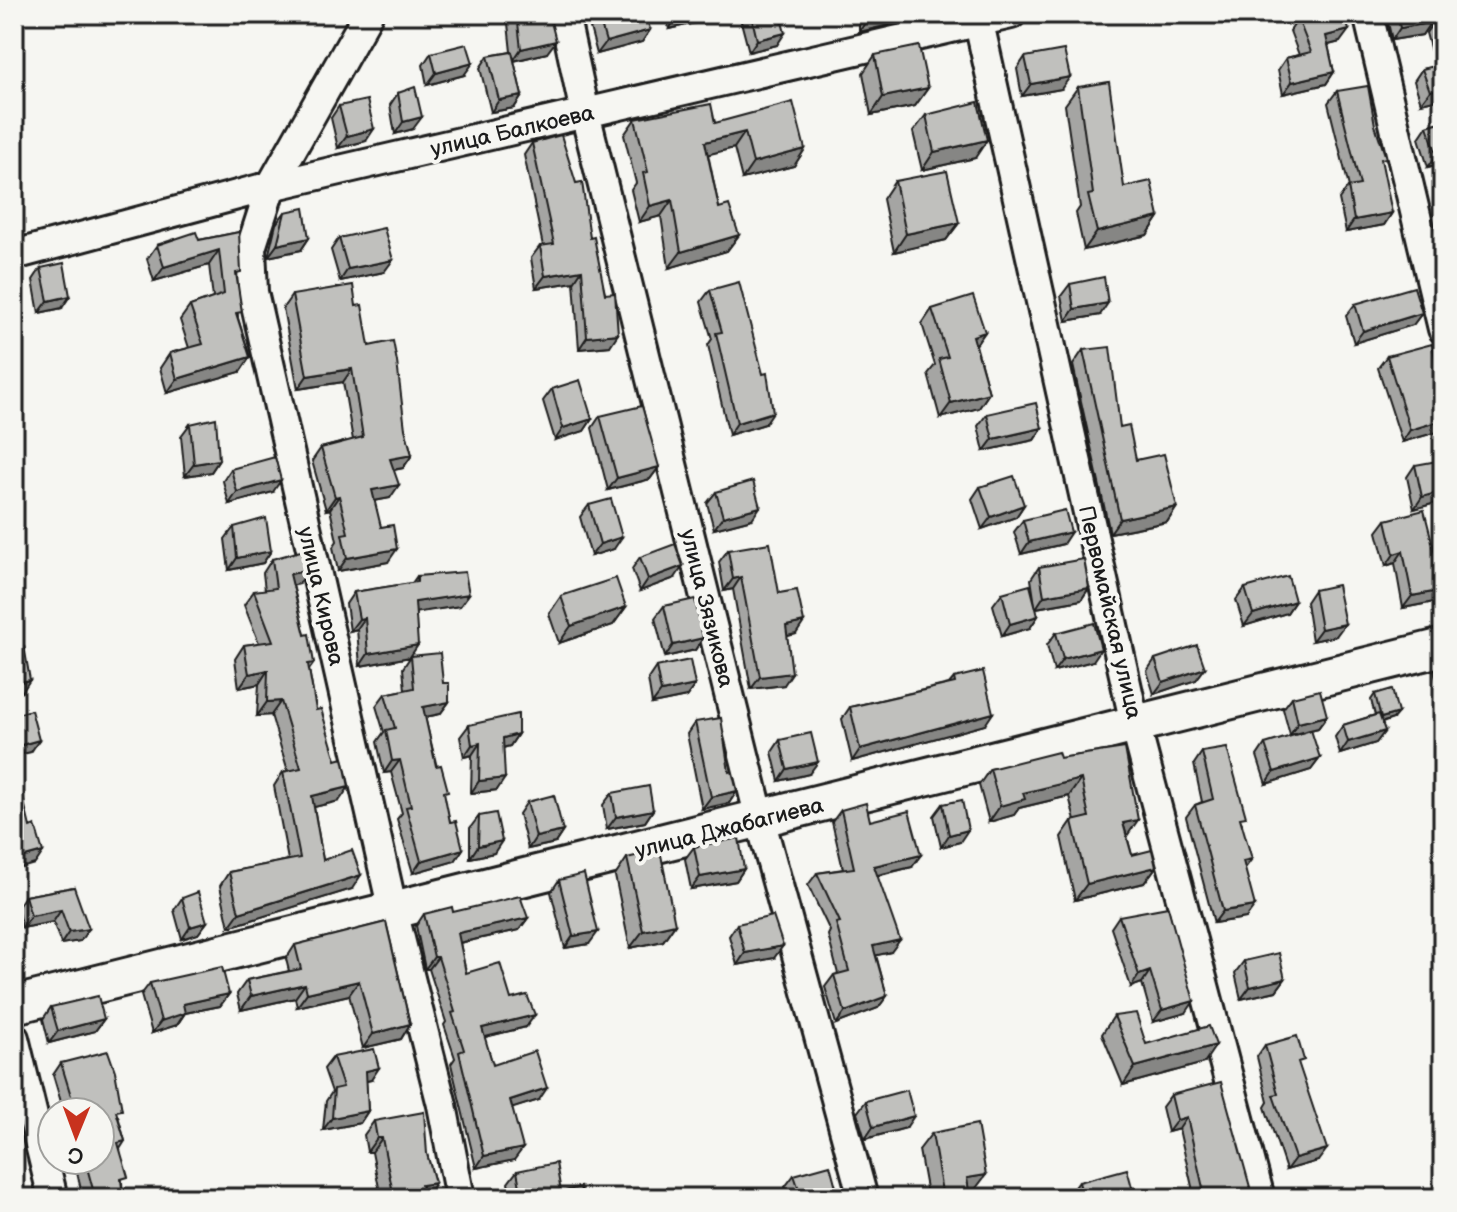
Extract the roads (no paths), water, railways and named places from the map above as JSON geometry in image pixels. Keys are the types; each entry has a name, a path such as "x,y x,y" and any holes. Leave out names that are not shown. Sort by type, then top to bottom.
{"main road":[{"name":"улица Джабагиева","path":"14,1005 1443,647"}],"street":[{"name":"улица Кирова","path":"368,14 271,186 251,248 253,292 393,911 442,1105 460,1198"},
{"name":"улица Зязикова","path":"564,14 585,113 760,819 863,1198"},
{"name":"улица Балкоева","path":"14,255 271,186 977,18 1011,14"},
{"path":"1368,14 1443,329"},
{"name":"Первомайская улица","path":"977,18 1135,724 1260,1198"},
{"path":"14,1038 53,1198"}]}
